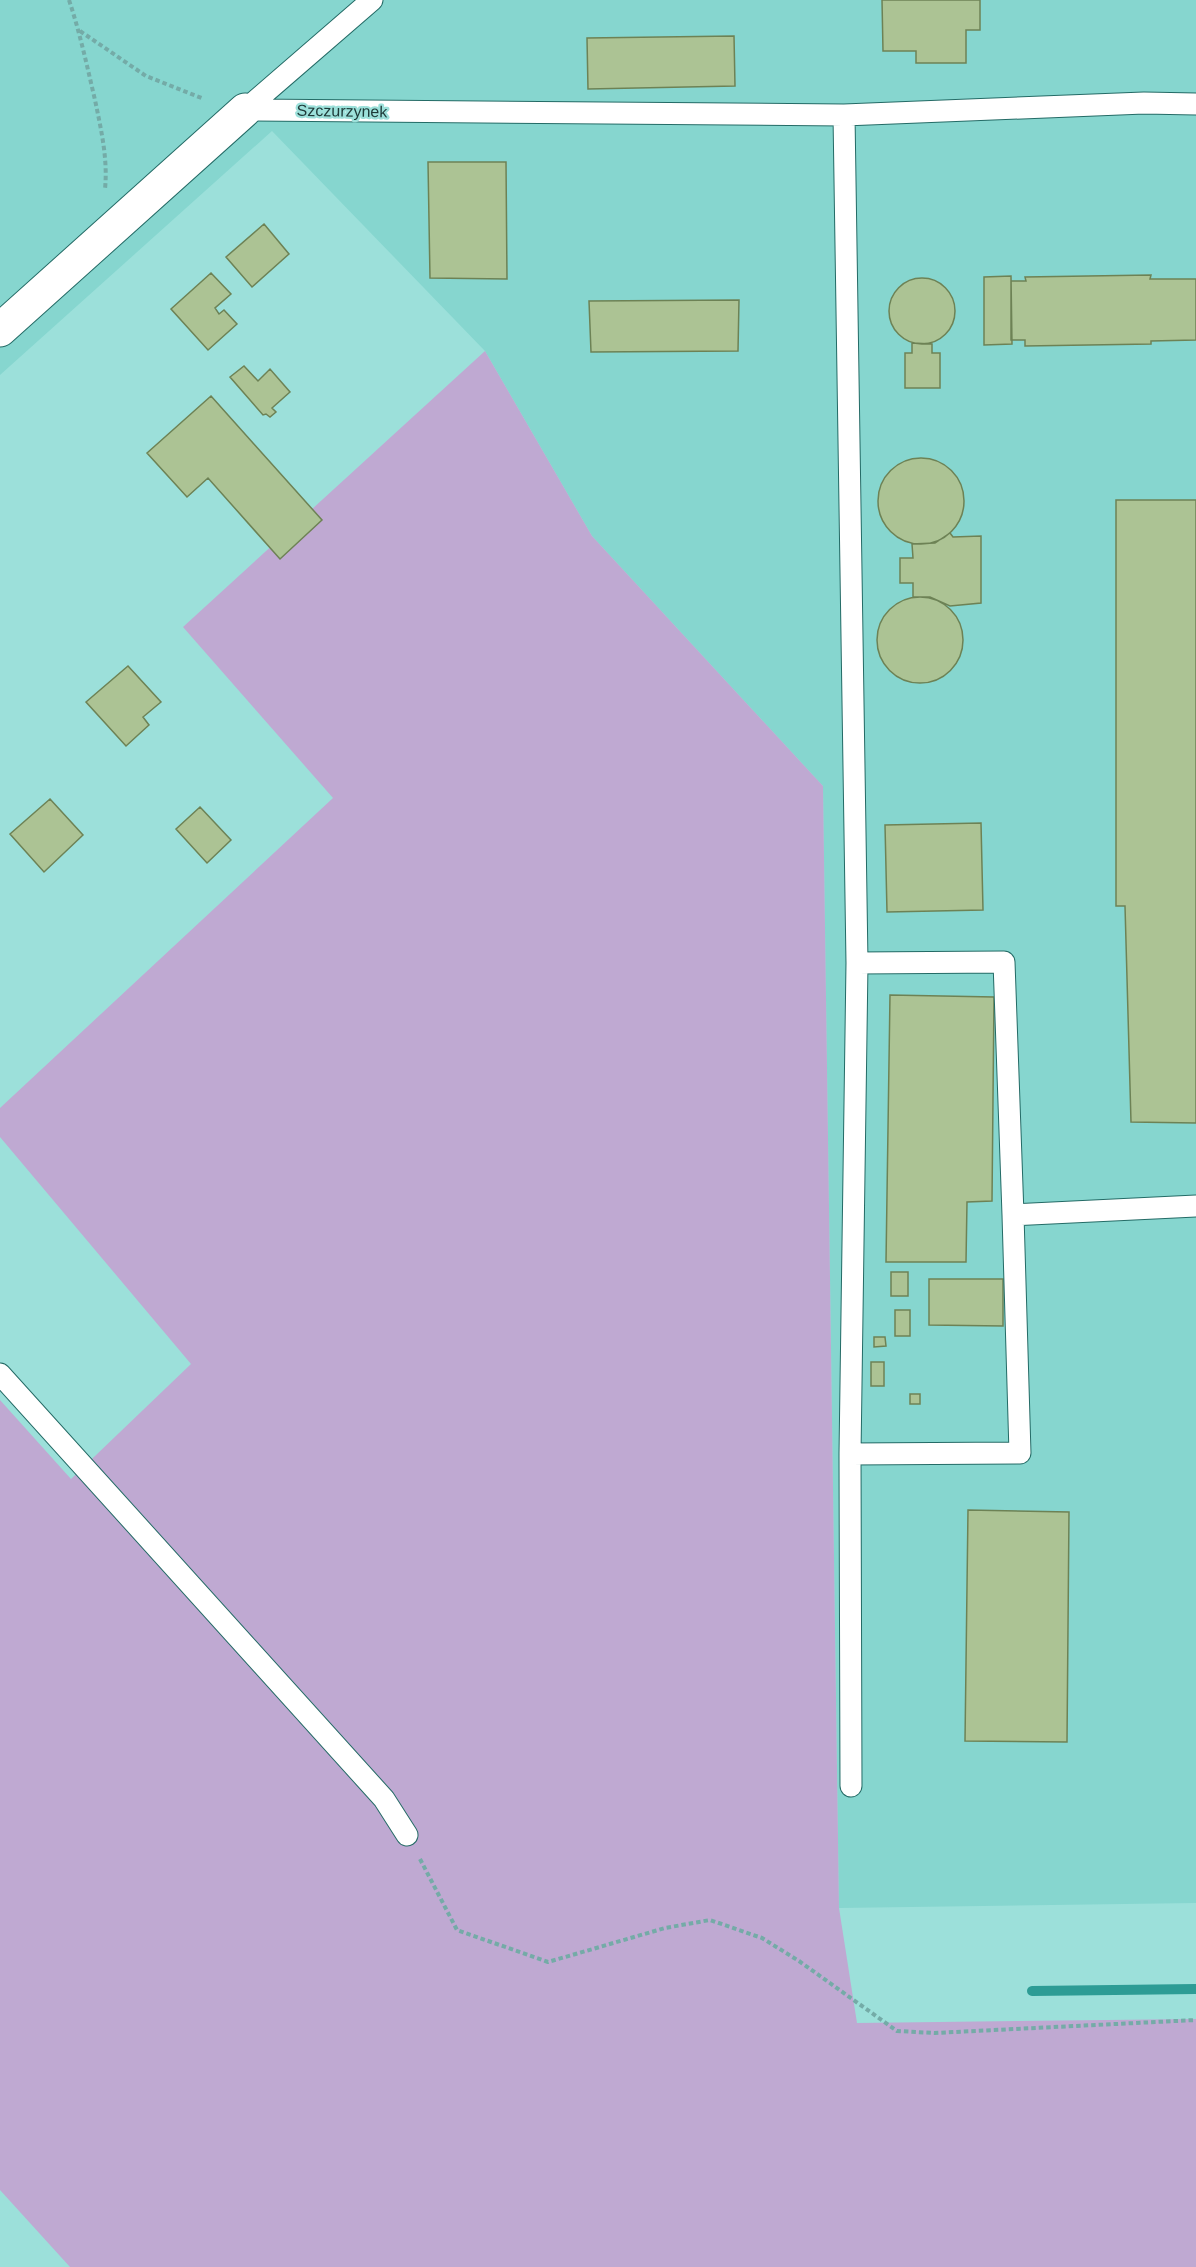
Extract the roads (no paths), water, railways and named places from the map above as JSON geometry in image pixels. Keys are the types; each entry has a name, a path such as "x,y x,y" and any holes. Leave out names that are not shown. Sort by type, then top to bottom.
{"street":[{"path":"0,330 245,110"}],"lane":[{"path":"245,110 372,0"},
{"name":"Szczurzynek","path":"245,110 769,115 1144,103 1196,104"},
{"path":"844,114 857,963 850,1454 851,1786"},
{"path":"850,1454 1020,1453 1004,962 857,963"},
{"path":"1013,1215 1196,1206"},
{"path":"0,1374 384,1798 408,1835"}],"waterway":[{"path":"1032,1991 1196,1989"}]}
